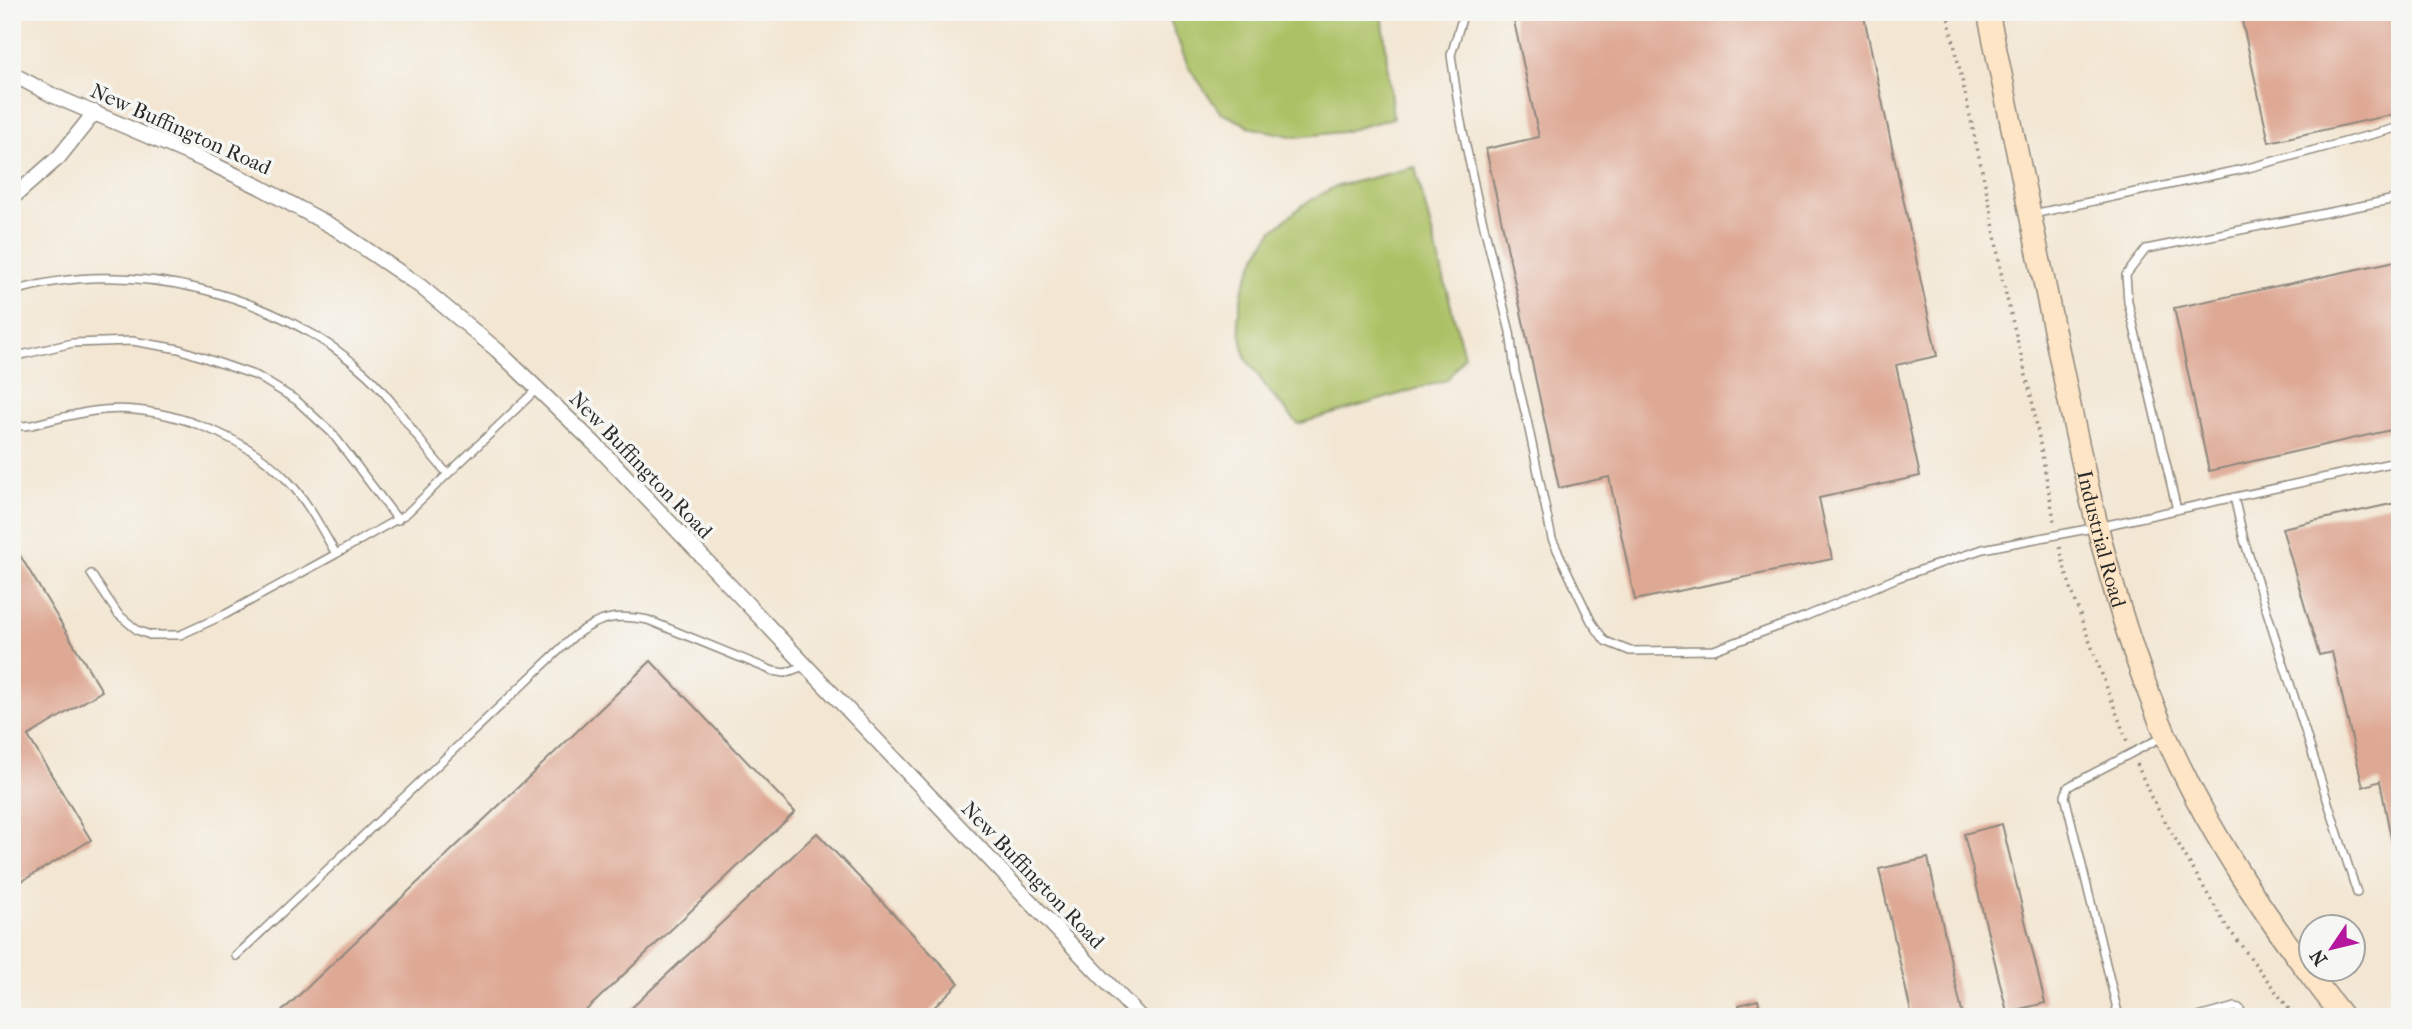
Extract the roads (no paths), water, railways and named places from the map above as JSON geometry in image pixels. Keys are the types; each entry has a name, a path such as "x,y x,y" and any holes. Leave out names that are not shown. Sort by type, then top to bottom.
{"main road":[{"name":"Industrial Road","path":"1987,12 2084,476 2133,653 2165,735 2197,800 2239,873 2277,931 2343,1017"}],"street":[{"name":"New Buffington Road","path":"12,74 52,95 260,187 335,229 420,286 496,350 598,447 1140,1017"},
{"path":"12,198 59,157 95,112"}],"lane":[{"path":"1464,12 1451,55 1460,117 1510,332 1515,371 1552,539 1591,621 1605,640 1630,651 1714,650 1804,617 1896,578 1983,549 2098,527 2400,461"},
{"path":"2030,214 2248,168 2400,127"},
{"path":"2177,510 2128,302 2126,275 2146,249 2400,198"},
{"path":"12,292 55,282 95,278 135,279 218,293 263,309 335,348 367,374 396,405 430,456 448,474"},
{"path":"12,357 73,343 132,341 179,349 257,376 296,400 332,433 398,520"},
{"path":"91,574 118,614 137,630 150,635 180,635 226,614 398,520 537,389"},
{"path":"12,424 32,425 96,410 128,410 164,415 225,435 261,458 290,482 337,554"},
{"path":"2234,497 2244,540 2357,893"},
{"path":"236,956 564,646 591,624 608,617 625,616 648,620 773,671 785,673 804,666"},
{"path":"2119,1017 2065,796 2073,784 2165,735"},
{"path":"2198,1017 2235,1007 2245,1017"}]}
